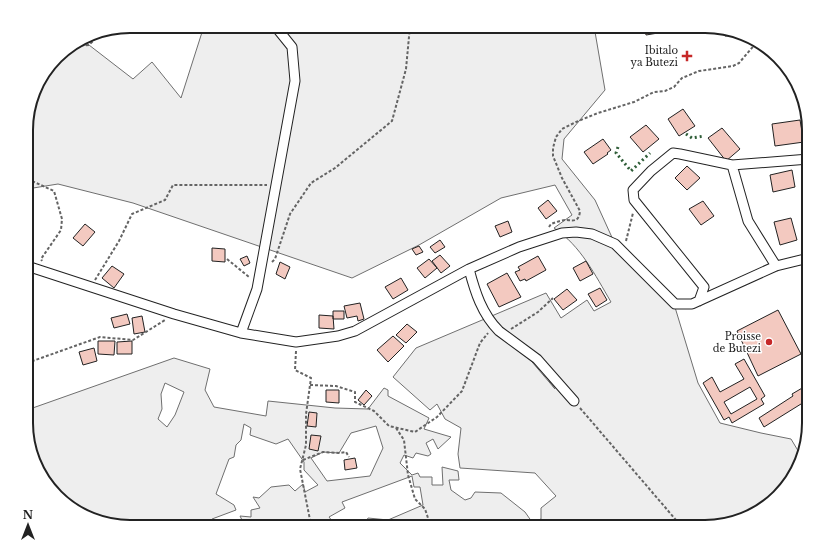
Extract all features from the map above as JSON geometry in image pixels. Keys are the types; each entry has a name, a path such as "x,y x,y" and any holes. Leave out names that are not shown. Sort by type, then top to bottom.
{"street":[{"path":"241,333 260,272 295,81 292,47 281,33"},
{"path":"699,301 704,287 634,200 633,190 651,171 674,153 732,165 802,160"},
{"path":"732,165 748,221 776,266"},
{"path":"33,268 90,288 241,333 296,342 338,336 355,331 470,269 519,247 562,233 580,232 592,234 615,244 674,304 692,304 776,266 802,260"},
{"path":"470,269 480,304 494,326 529,352 574,401"}],"path":[{"path":"260,272 275,260 290,214 312,183 335,168 392,122 406,69 409,33"},
{"path":"83,45 89,45 94,40"},
{"path":"549,237 547,232 551,224 559,221 567,220 572,222 577,220 580,211 562,178 553,156 553,148 556,137 562,129 598,113 634,102 654,92 665,91 674,87 682,78 699,71 733,66 739,63 754,46"},
{"path":"33,182 54,191 62,219 61,230 41,260 42,264 39,270"},
{"path":"90,288 119,241 132,214 165,200 173,185 276,185"},
{"path":"623,252 632,220 634,200"},
{"path":"227,259 257,285"},
{"path":"503,334 538,312 552,298"},
{"path":"33,361 100,337 133,340 174,314"},
{"path":"310,385 336,386 354,392 354,402 374,411 389,426 415,432 437,417 462,391 480,343 494,326"},
{"path":"296,342 295,370 311,378 306,414 306,446 300,469 311,520"},
{"path":"574,401 676,520"},
{"path":"395,427 404,440 408,475 415,499 425,509 429,520"},
{"path":"302,460 323,452 346,452 349,457"}],"shaded area":[{"path":"202,33 595,33 605,90 564,139 562,159 595,200 615,244 674,304 698,383 720,423 791,439 798,450 786,477 764,500 742,513 730,517 711,520 538,520 541,519 541,508 556,496 535,473 460,468 458,454 461,428 445,419 437,404 430,410 393,377 416,348 546,293 561,318 587,300 594,311 611,302 580,252 564,235 554,228 572,215 555,185 501,198 419,245 352,278 133,203 58,184 33,188 33,130 36,105 40,93 49,76 66,57 76,49 83,45 89,45 133,79 152,62 181,98","holes":["529,352 555,389 527,356"]},
{"path":"174,358 210,369 205,390 214,407 266,416 268,401 335,408 368,409 384,388 388,390 388,396 429,418 424,429 451,437 438,449 433,439 426,443 431,454 428,456 416,453 413,458 404,455 400,463 412,475 418,473 420,477 432,477 432,485 443,485 442,467 458,471 459,480 449,480 451,490 465,500 471,498 475,492 501,493 525,512 531,520 388,520 423,505 420,487 414,487 412,476 342,502 345,508 329,517 331,520 242,520 240,516 251,517 251,510 260,508 253,497 259,498 271,487 289,485 295,491 303,484 305,492 318,485 304,470 304,462 288,439 276,444 250,435 251,428 244,424 241,440 236,445 234,457 229,459 216,494 234,505 236,510 212,520 130,520 105,517 76,504 49,477 40,460 36,448 33,408","holes":["165,383 184,392 175,415 167,427 158,419 162,409 161,394","376,426 383,448 370,476 327,481 311,458 323,452 339,453 351,433"]},
{"path":"368,518 388,520 367,520"}],"building":[{"path":"646,33 658,33 646,35"},
{"path":"683,109 695,126 679,136 668,119"},
{"path":"800,120 802,142 775,146 772,124"},
{"path":"646,125 659,139 643,152 630,137"},
{"path":"722,128 740,149 726,161 708,138"},
{"path":"603,139 611,150 607,153 608,154 593,164 584,152"},
{"path":"687,166 700,178 687,190 675,178"},
{"path":"792,170 795,187 773,192 770,175"},
{"path":"548,200 557,211 546,219 538,208"},
{"path":"703,201 714,216 701,225 689,209"},
{"path":"791,218 797,240 780,245 774,222"},
{"path":"508,221 512,232 500,237 495,226"},
{"path":"85,224 95,232 83,246 73,238"},
{"path":"440,240 445,247 435,253 430,247"},
{"path":"419,246 423,252 416,255 412,249"},
{"path":"212,248 225,249 225,262 212,261"},
{"path":"440,255 450,266 441,273 432,261"},
{"path":"247,256 250,263 244,266 240,259"},
{"path":"538,256 546,270 526,281 525,279 520,281 515,272 520,270 518,267"},
{"path":"429,259 437,268 425,278 417,268"},
{"path":"586,261 593,274 580,281 573,268"},
{"path":"280,262 290,267 285,279 276,274"},
{"path":"112,266 124,274 114,288 102,278"},
{"path":"507,273 521,297 499,307 487,284"},
{"path":"401,278 408,290 393,299 385,287"},
{"path":"600,288 607,300 596,307 588,294"},
{"path":"567,289 577,300 563,310 554,299"},
{"path":"360,303 364,319 358,321 357,316 347,318 344,306"},
{"name":"Proisse de Butezi","path":"778,310 801,354 758,376 737,331"},
{"path":"333,311 344,311 344,319 333,319"},
{"path":"127,314 130,324 114,328 111,318"},
{"path":"319,315 333,316 334,329 319,328"},
{"path":"142,316 145,332 134,334 132,318"},
{"path":"407,324 417,332 406,343 396,335"},
{"path":"393,336 404,346 388,362 377,350"},
{"path":"98,341 115,341 114,355 98,354"},
{"path":"132,341 132,354 117,354 117,342"},
{"path":"94,348 97,361 83,365 79,352"},
{"path":"744,359 765,396 761,399 764,404 732,423 729,417 724,420 703,383 712,377 720,392 744,379 735,364","holes":["750,387 757,399 731,414 724,402"]},
{"path":"802,388 802,403 764,427 759,418 793,396 792,394"},
{"path":"326,390 339,390 339,403 326,402"},
{"path":"366,390 372,396 364,405 358,400"},
{"path":"309,412 317,413 316,427 307,426"},
{"path":"311,435 321,436 318,451 309,449"},
{"path":"355,458 357,468 345,470 344,460"}],"hedge":[{"path":"686,134 692,138 704,136"},
{"path":"618,147 616,153 631,171 650,153"}],"place":[{"name":"Ibitalo ya Butezi","path":"687,56"},
{"name":"Proisse de Butezi","path":"769,342"}]}
